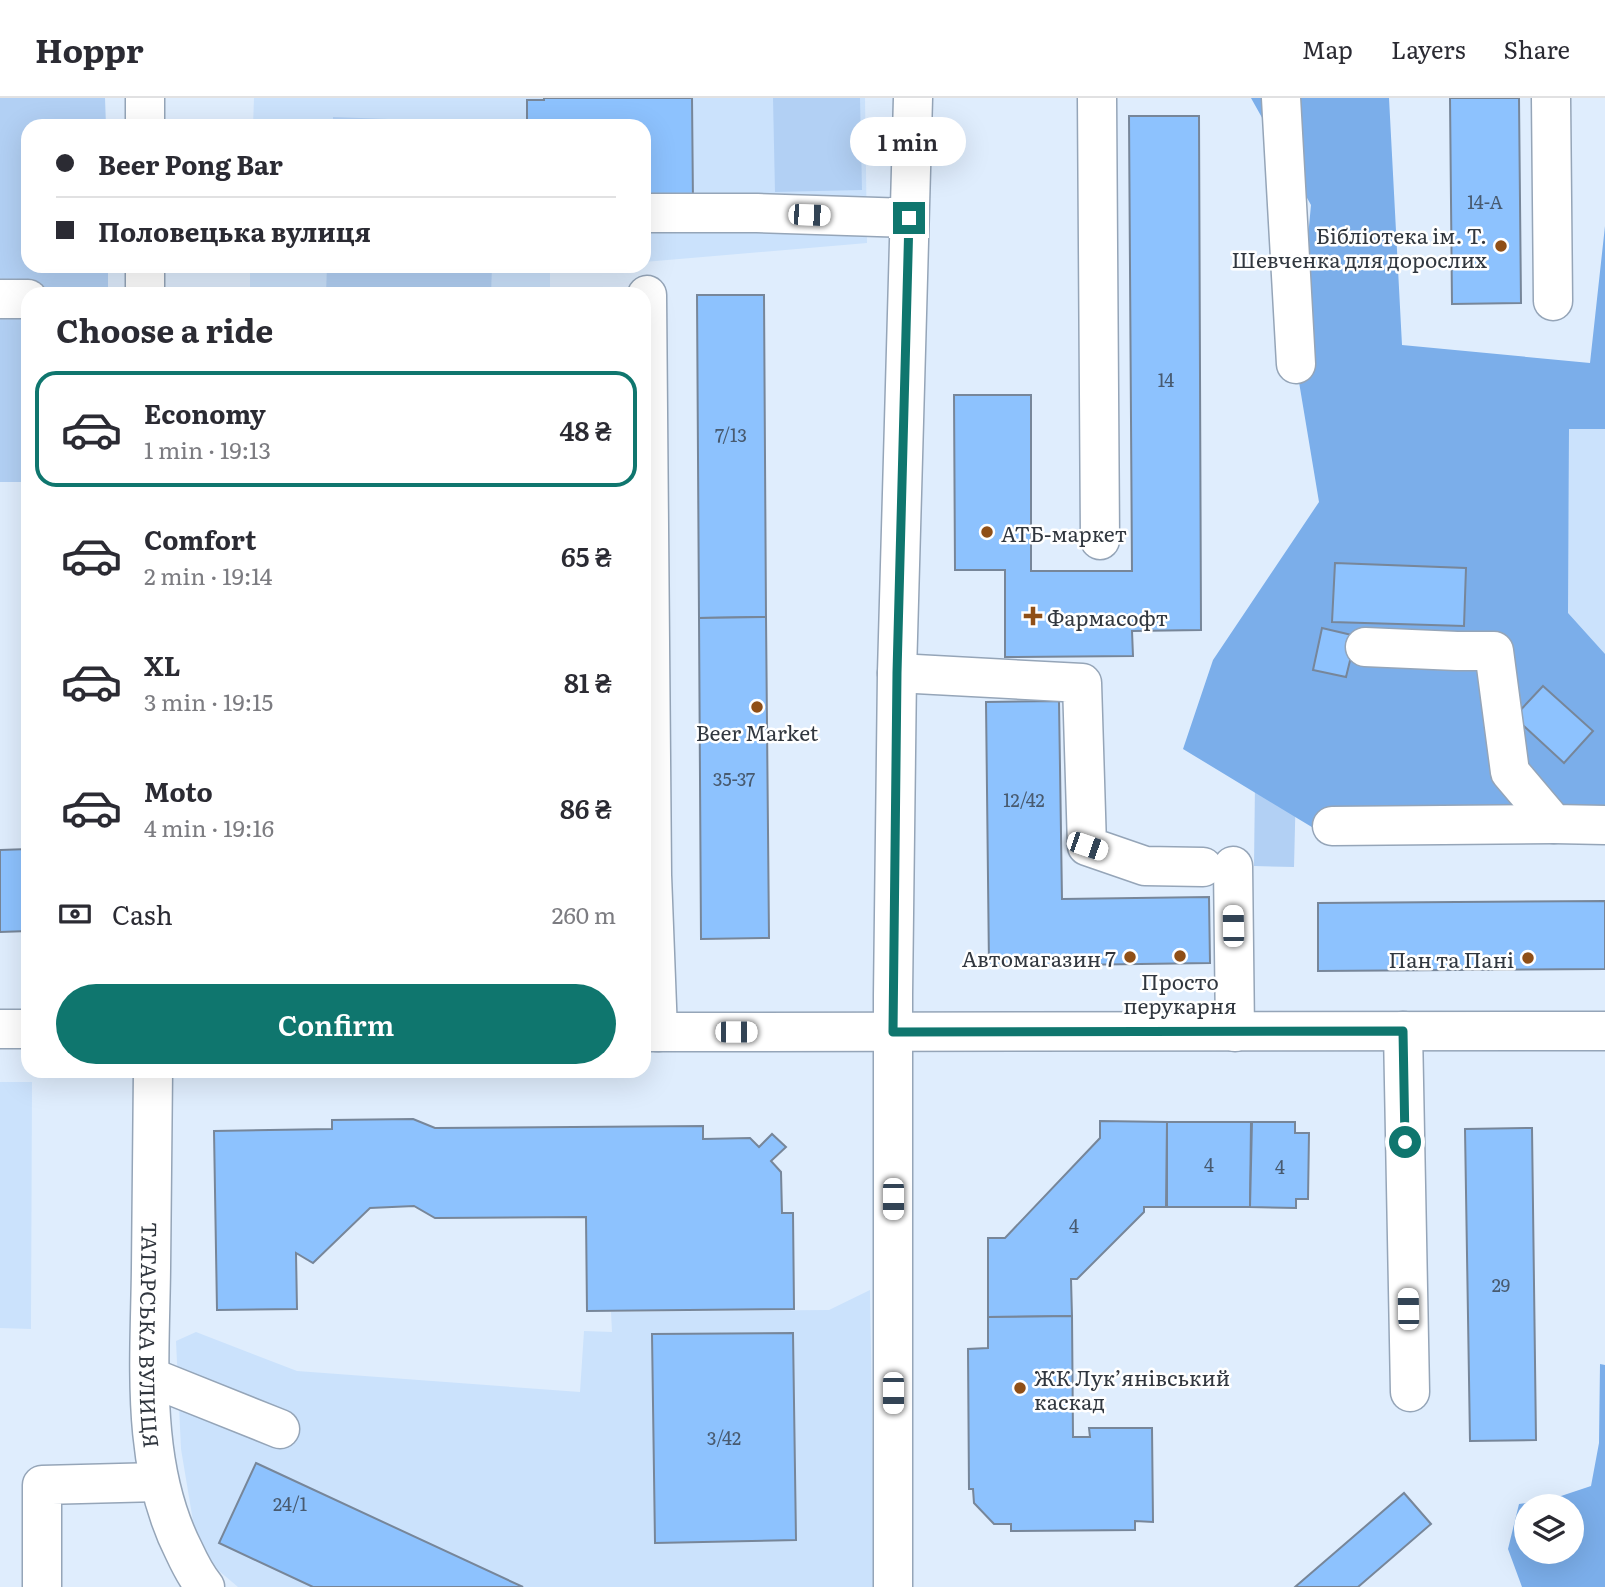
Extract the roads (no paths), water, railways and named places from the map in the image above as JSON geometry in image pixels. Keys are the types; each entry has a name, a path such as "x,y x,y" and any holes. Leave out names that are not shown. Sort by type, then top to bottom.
{"street":[{"path":"145,98 145,119"},
{"path":"893,1587 893,1032 897,673 912,98"},
{"path":"1097,98 1100,540"},
{"path":"1281,98 1296,364"},
{"path":"1551,98 1553,301"},
{"path":"651,213 909,218"},
{"path":"0,299 21,299"},
{"path":"1365,647 1457,652 1494,651 1510,772 1554,824"},
{"path":"897,673 1082,684 1087,846 1145,866 1218,866 1235,1032"},
{"path":"651,805 651,1032 1605,1031"},
{"path":"1332,826 1605,825"},
{"path":"0,1029 21,1029"},
{"path":"1403,1031 1410,1392"},
{"name":"ТАТАРСЬКА ВУЛИЦЯ","path":"153,1078 150,1377 153,1438 159,1482 173,1529 197,1577 205,1587"},
{"path":"150,1377 279,1429"},
{"path":"42,1587 42,1485 159,1482"}],"place":[{"name":"Бібліотека ім. Т. Шевченка для дорослих","path":"1501,246"},
{"name":"АТБ-маркет","path":"987,532"},
{"name":"Фармасофт","path":"1033,616"},
{"name":"Beer Market","path":"757,707"},
{"name":"Просто перукарня","path":"1180,956"},
{"name":"Автомагазин 7","path":"1130,957"},
{"name":"Пан та Пані","path":"1528,958"},
{"name":"ЖК Лук’янівський каскад","path":"1020,1388"}]}
